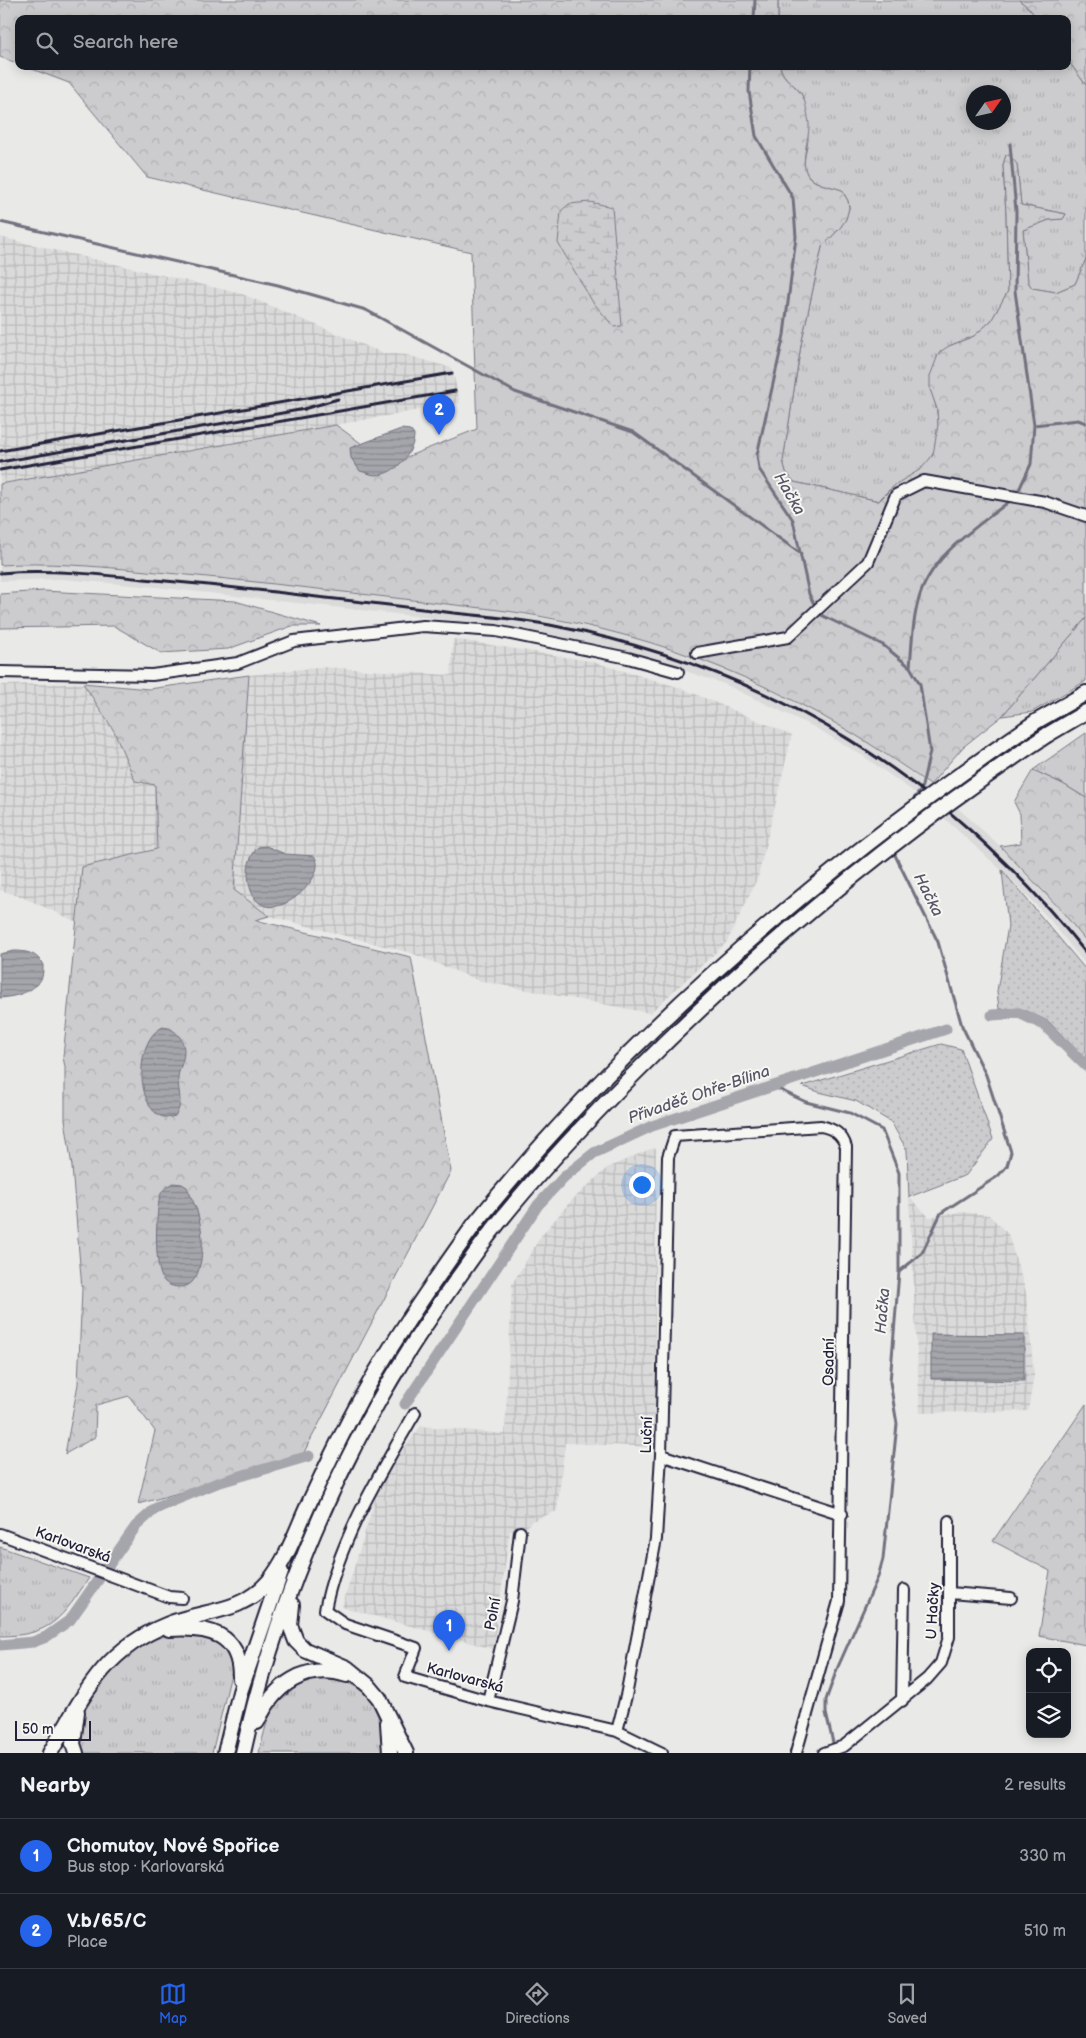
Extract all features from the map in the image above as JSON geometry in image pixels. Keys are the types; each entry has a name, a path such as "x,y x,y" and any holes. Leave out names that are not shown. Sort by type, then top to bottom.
{"highway":[{"path":"50,1753 86,1691 104,1667 117,1654 142,1636 177,1621 229,1608 250,1599 274,1575 360,1398 414,1310 474,1225 531,1157 589,1095 658,1025 795,903 886,830 970,767 1037,721 1086,693"},
{"path":"243,1751 279,1625 323,1511 349,1458 385,1391 429,1318 488,1236 543,1168 671,1036 805,915 896,842 978,782 1046,735 1086,712"},
{"path":"226,1753 240,1692 290,1545"},
{"path":"298,1575 290,1620 291,1630 296,1641 305,1650 347,1668 369,1686 380,1698 406,1753"},
{"path":"142,1636 167,1629 187,1628 205,1630 221,1636 230,1643 239,1659 240,1692"},
{"path":"243,1751 268,1700 292,1679 312,1672 332,1671 351,1676 369,1686"},
{"path":"380,1698 387,1718 390,1753"},
{"path":"76,1753 73,1744 78,1707"}],"street":[{"path":"697,652 788,637 868,562 896,495 924,481 1045,502 1086,516"},
{"path":"0,672 152,675 238,663 294,642 423,626 496,631 628,658 678,672"},
{"name":"Osadní","path":"675,1136 821,1126 831,1128 840,1135 846,1147 842,1514 839,1601 796,1753"},
{"name":"Luční","path":"617,1731 626,1696 656,1539 662,1455 668,1157 675,1136"},
{"name":"Karlovarská","path":"415,1414 384,1466 352,1531 329,1589 325,1610 345,1624 416,1648 405,1677 488,1701 617,1731 662,1753"},
{"path":"662,1455 842,1514"},
{"name":"U Hačky","path":"825,1753 844,1746 902,1701 927,1679 941,1663 949,1637 950,1521"},
{"name":"Polní","path":"488,1701 512,1601 520,1532"},
{"name":"Karlovarská","path":"0,1534 169,1597 182,1598"},
{"path":"902,1701 904,1590"},
{"path":"950,1593 1011,1598"}],"shaded area":[{"path":"0,237 242,294 383,353 407,355 452,368 460,403 0,484"},
{"path":"401,429 410,430 414,435 411,449 402,462 383,474 374,475 360,471 351,458 350,448"},
{"path":"63,564 250,581 514,612 628,635 730,670 823,715 872,744 951,802 1000,846 1061,910 1086,941 1086,965 1050,920 1011,879 921,797 863,756 816,728 724,684 624,650 512,627 155,587 62,579 0,581 0,565"},
{"path":"453,639 590,661 681,688 792,735 758,877 727,942 650,1013 480,981 411,953 269,916 234,890 249,675 320,667 451,675"},
{"path":"83,683 114,731 135,781 155,784 157,849 83,867 77,922 22,897 0,890 0,685"},
{"path":"266,846 285,854 314,856 317,866 313,877 305,889 293,899 279,905 266,906 256,899 249,883 248,868 250,859 258,847"},
{"path":"14,951 35,955 43,965 42,977 30,990 18,995 0,998 0,954"},
{"path":"163,1027 169,1028 177,1034 183,1043 184,1053 178,1078 180,1102 178,1111 175,1116 162,1117 153,1110 146,1098 142,1082 142,1065 145,1049 152,1035"},
{"path":"656,1148 654,1447 565,1443 557,1511 532,1521 522,1532 510,1531 493,1649 342,1607 382,1477 421,1426 505,1434 512,1284 541,1236 570,1202 607,1168"},
{"path":"173,1183 182,1184 187,1187 198,1214 202,1239 201,1258 196,1276 192,1282 181,1287 167,1284 161,1276 156,1241 160,1196 165,1188"},
{"path":"909,1197 929,1217 961,1212 989,1215 1008,1234 1026,1292 1034,1375 1028,1411 920,1413"},
{"path":"931,1334 1024,1335 1024,1381 931,1379"}],"green space":[{"path":"0,0 778,0 778,15 15,15 15,63 0,57"},
{"path":"778,0 1019,0 1034,15 778,15"},
{"path":"1019,0 1086,0 1086,85 1071,64 1071,15 1034,15"},
{"path":"1071,64 1086,85 1086,259 1075,284 1056,292 1032,288 1028,282 1023,230 1049,220 1063,219 1066,214 1021,205 1017,164 1006,155 1003,165 1008,291 991,321 974,336 949,346 930,389 938,421 938,432 933,454 919,471 892,488 879,501 794,482 786,472 783,461 801,345 822,247 840,228 846,219 849,208 848,201 842,190 816,182 806,172 804,162 808,140 804,100 801,93 781,70 1071,70"},
{"path":"35,70 781,70 803,97 806,107 809,131 804,164 806,171 809,177 816,182 842,190 848,201 849,208 846,219 840,228 822,247 801,345 783,461 786,472 794,482 879,501 896,484 921,469 933,455 938,425 937,409 930,389 930,376 938,355 949,346 974,336 991,321 1008,291 1003,165 1006,155 1009,155 1017,164 1021,205 1066,214 1063,219 1049,220 1023,230 1028,282 1032,288 1056,292 1075,284 1086,259 1086,618 1002,716 963,747 930,785 842,727 749,679 651,643 601,629 511,612 253,582 85,566 51,564 0,565 0,484 336,425 362,444 350,449 395,468 409,456 477,429 471,252 147,177 69,83"},
{"path":"590,202 612,207 622,326 614,327 592,301 558,243 561,211 569,204"},
{"path":"43,591 235,601 321,626 292,626 228,649 161,653 114,626 0,628 0,594"},
{"path":"1086,618 1086,681 1032,712 1002,716"},
{"path":"249,675 234,890 269,916 255,920 411,957 451,1171 300,1460 138,1504 155,1431 129,1396 96,1405 95,1437 65,1454 78,1384 82,1289 72,1167 65,1119 65,1067 63,1057 82,867 157,849 155,785 135,781 114,731 83,683 149,689"},
{"path":"1086,733 1086,798 1063,784 1033,770"},
{"path":"1033,770 1063,784 1086,798 1086,941 1061,910 1000,846 1021,843 1020,814 1014,802"},
{"path":"1002,870 1086,970 1086,1059 1048,1021 1022,1009 999,1009 997,991 1008,926"},
{"path":"941,1044 961,1049 993,1139 966,1175 909,1197 907,1150 891,1122 856,1101 802,1086"},
{"path":"1086,1404 1086,1645 1039,1636 1050,1571 993,1541"},
{"path":"0,1547 89,1578 71,1604 54,1622 32,1632 0,1636"},
{"path":"181,1635 208,1638 215,1641 228,1652 231,1660 232,1670 212,1753 83,1753 81,1725 83,1713 95,1688 110,1669 129,1653 152,1640"},
{"path":"322,1679 338,1680 351,1685 362,1691 370,1700 380,1723 383,1753 259,1753 266,1725 276,1703 293,1687"}],"waterway":[{"name":"Hačka","path":"754,15 755,0"},
{"name":"Hačka","path":"750,70 749,91 756,136 793,198 796,237 784,335 757,455 759,469 793,520 809,594 819,614 883,645 910,667 920,684 930,752 921,790 907,807"},
{"path":"1010,144 1016,211 1015,291 1034,425"},
{"path":"0,222 278,285 366,310 515,392 633,432 801,554"},
{"path":"1017,494 1031,464 1034,425 1078,420 1086,423"},
{"path":"910,667 916,610 924,586 932,571 943,557 969,532 1011,500"},
{"name":"Hačka","path":"834,1747 826,1713 826,1700 837,1669 878,1577 883,1559 897,1424 890,1382 899,1272 922,1253 941,1213 998,1176 1007,1166 1011,1152 986,1075 962,1026 938,942 892,849"},
{"name":"Přivaděč Ohře-Bílina","path":"992,1015 1019,1013 1044,1025 1086,1066"},
{"name":"Přivaděč Ohře-Bílina","path":"405,1404 538,1205 564,1177 594,1153 652,1126 946,1029"},
{"path":"774,1087 806,1102 850,1113 882,1130 899,1173 899,1271"},
{"name":"Přivaděč Ohře-Bílina","path":"0,1645 33,1642 46,1637 70,1620 136,1526 156,1508 217,1483 309,1456"}],"railway":[{"path":"0,451 452,373"},
{"path":"0,470 455,391"},
{"path":"300,410 338,399"},
{"path":"0,462 305,409"},
{"path":"0,573 54,572 108,575 514,619 550,625 631,644 708,670 780,701 848,739 913,783 974,834 1032,890 1086,953"}],"place":[{"name":"V.b/65/C","path":"439,435"},
{"name":"Chomutov, Nové Spořice","path":"449,1651"}]}
